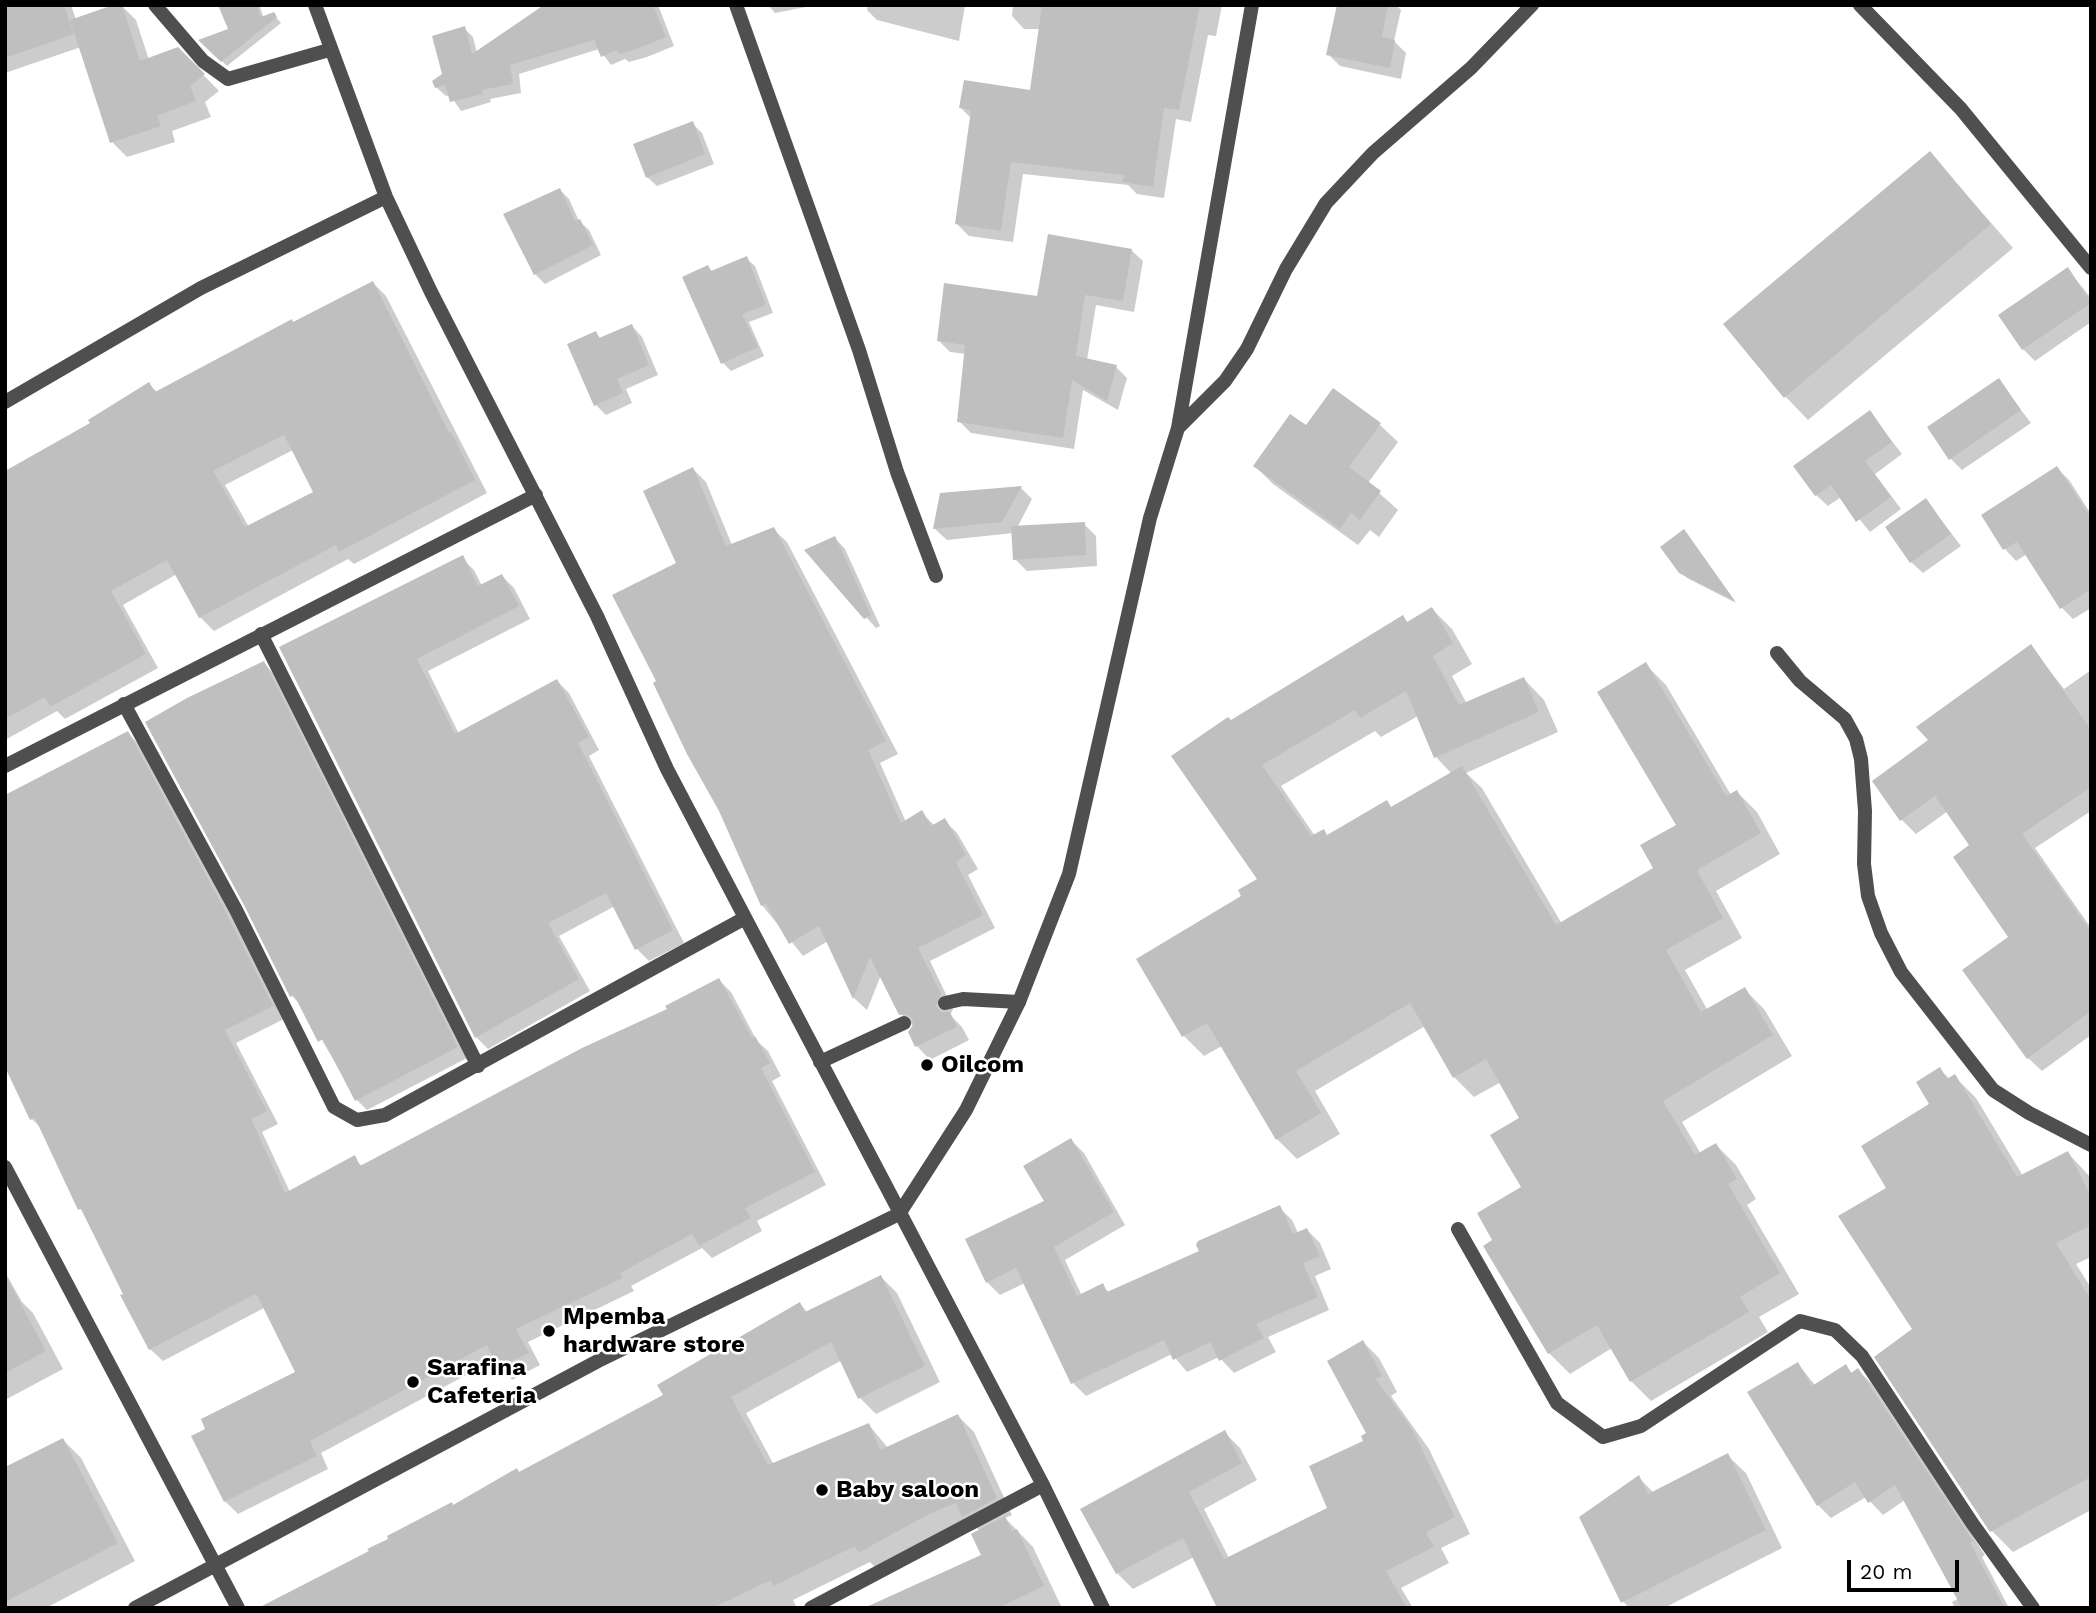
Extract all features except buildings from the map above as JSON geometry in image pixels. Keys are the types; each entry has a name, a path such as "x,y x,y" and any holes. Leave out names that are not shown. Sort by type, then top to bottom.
{"street":[{"path":"155,5 203,61 228,79 329,50"},
{"path":"315,5 329,50 386,197 431,292 597,616 667,769 1042,1485 1103,1608"},
{"path":"736,5 859,350 897,472 936,576"},
{"path":"135,1608 598,1361 899,1214 967,1110 1019,1002 1069,874 1150,518 1178,428 1252,5"},
{"path":"1178,428 1225,382 1247,349 1286,269 1326,203 1373,153 1490,50 1532,5"},
{"path":"1860,5 1961,109 2091,268"},
{"path":"5,402 201,288 386,197"},
{"path":"5,766 536,495"},
{"path":"261,634 478,1066"},
{"path":"1777,653 1800,681 1845,719 1856,739 1865,811 1864,864 1868,896 1881,933 1901,972 1993,1090 2029,1114 2091,1145"},
{"path":"124,704 236,910 334,1107 357,1121 386,1115 745,918"},
{"path":"945,1003 963,999 1019,1002"},
{"path":"820,1062 904,1023"},
{"path":"5,1167 238,1608"},
{"path":"1458,1229 1557,1404 1603,1437 1641,1426 1800,1321 1835,1330 1862,1356 1972,1523 2033,1608"},
{"path":"811,1608 1042,1485"}],"place":[{"name":"Oilcom","path":"927,1065"},
{"name":"Mpemba hardware store","path":"549,1331"},
{"name":"Sarafina Cafeteria","path":"413,1382"},
{"name":"Baby saloon","path":"822,1490"}]}
